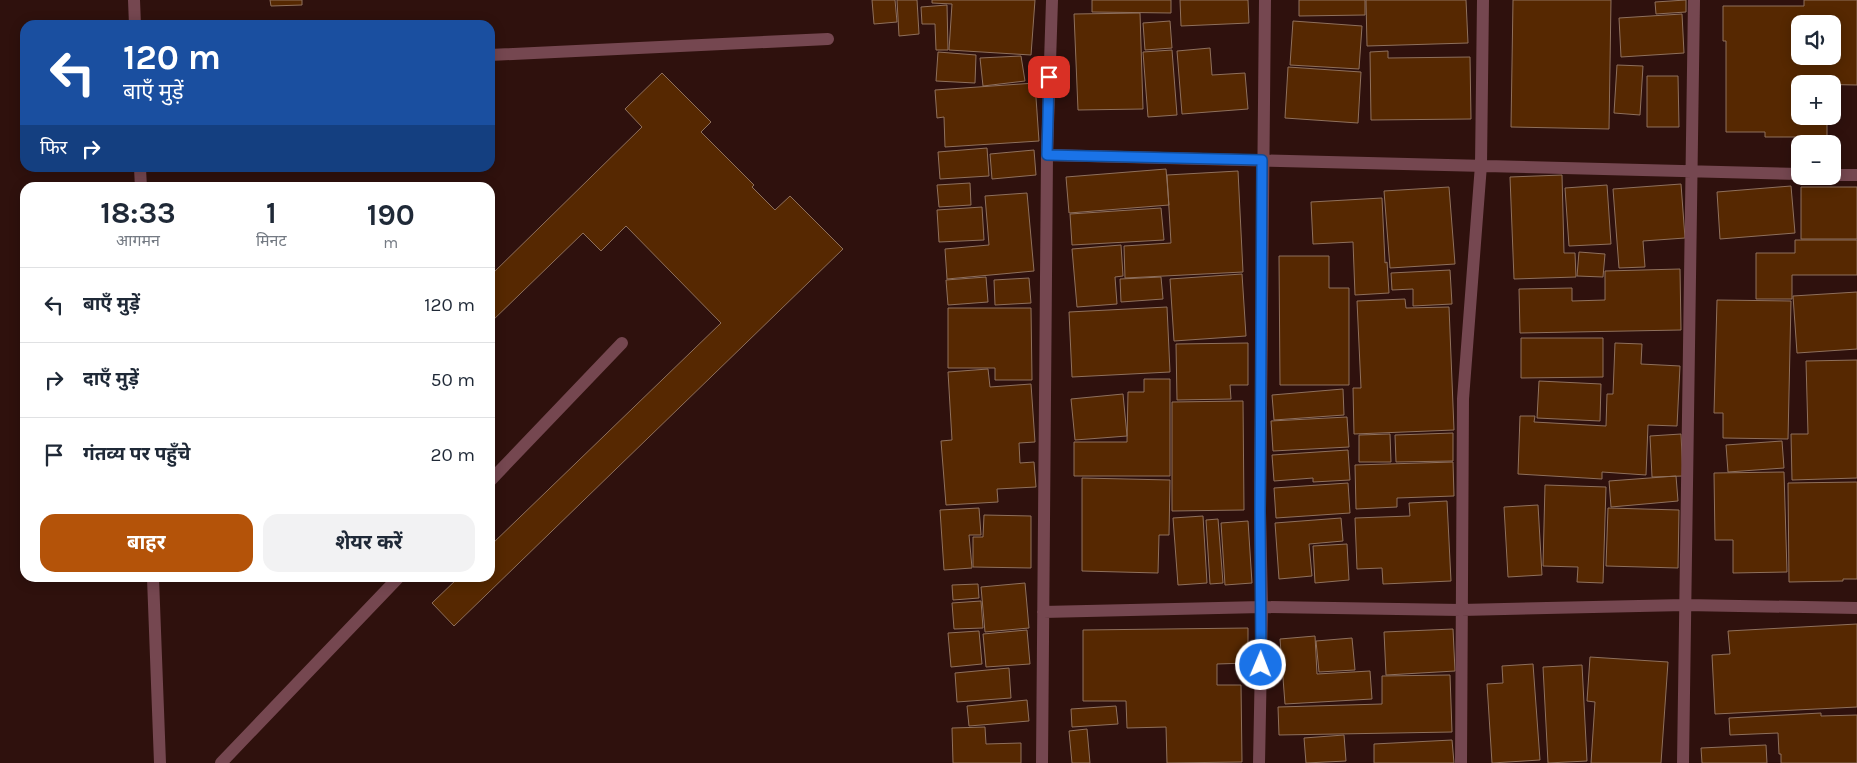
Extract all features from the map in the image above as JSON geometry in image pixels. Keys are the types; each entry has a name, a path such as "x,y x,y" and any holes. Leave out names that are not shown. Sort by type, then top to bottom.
{"street":[{"path":"134,0 135,20"},
{"path":"1042,763 1047,155 1052,0"},
{"path":"1259,763 1262,607 1260,512 1265,0"},
{"path":"1461,763 1463,399 1481,165 1483,0"},
{"path":"1683,763 1690,171 1694,0"},
{"path":"495,55 828,39"},
{"path":"1047,155 1791,174"},
{"path":"1841,175 1857,175"},
{"path":"495,476 622,343"},
{"path":"154,582 160,763"},
{"path":"221,763 394,582"},
{"path":"1043,612 1262,607 1462,610 1685,605 1857,608"}],"building":[{"path":"270,0 302,0 302,5 271,6"},
{"path":"872,0 895,0 897,22 874,24"},
{"path":"897,0 917,0 919,34 899,36"},
{"path":"932,0 1035,0 1031,55 949,50 952,4 932,3"},
{"path":"1092,0 1171,0 1171,13 1092,12"},
{"path":"1180,0 1248,0 1249,23 1181,26"},
{"path":"1299,0 1365,0 1365,15 1299,16"},
{"path":"1366,0 1466,0 1468,43 1367,46"},
{"path":"1513,0 1611,0 1609,129 1511,127"},
{"path":"1686,0 1686,12 1656,14 1655,2"},
{"path":"1804,0 1857,0 1857,85 1841,85 1841,75 1791,75 1791,125 1827,125 1827,135 1765,137 1765,132 1726,132 1726,41 1723,41 1723,6 1804,6"},
{"path":"947,5 948,50 936,50 935,24 922,24 921,7"},
{"path":"1140,13 1143,109 1078,110 1074,14"},
{"path":"1682,14 1684,53 1621,57 1619,18"},
{"path":"1170,21 1172,48 1145,50 1143,23"},
{"path":"1293,21 1362,26 1359,69 1290,65"},
{"path":"1210,48 1212,75 1245,73 1248,109 1182,114 1177,51"},
{"path":"1172,50 1177,115 1148,117 1143,52"},
{"path":"1388,51 1388,58 1470,57 1471,119 1371,120 1370,52"},
{"path":"938,52 976,55 975,83 936,81"},
{"path":"1021,56 1025,81 983,86 980,58"},
{"path":"1617,65 1643,66 1640,115 1614,113"},
{"path":"1288,67 1361,72 1358,123 1285,118"},
{"path":"662,73 711,122 701,132 754,185 752,187 775,210 790,196 843,249 454,626 432,603 454,582 495,582 495,541 721,323 626,226 601,251 583,233 495,318 495,271 642,127 625,109"},
{"path":"1647,76 1678,76 1679,127 1647,127"},
{"path":"1035,83 1039,141 945,147 944,117 937,118 935,90"},
{"path":"987,148 989,176 940,179 938,152"},
{"path":"1034,150 1036,175 992,179 990,154"},
{"path":"1166,169 1169,205 1069,213 1066,177"},
{"path":"1238,171 1243,272 1125,278 1124,246 1171,243 1167,175"},
{"path":"1562,175 1564,253 1575,253 1576,277 1514,279 1510,177"},
{"path":"970,183 971,205 939,207 937,185"},
{"path":"1681,184 1685,238 1643,241 1645,267 1619,268 1613,189"},
{"path":"1607,185 1611,244 1569,246 1565,188"},
{"path":"1791,186 1795,233 1720,239 1717,192"},
{"path":"1449,187 1455,264 1390,268 1384,191"},
{"path":"1801,187 1857,187 1857,239 1801,239"},
{"path":"1027,193 1034,271 947,279 945,249 989,245 985,196"},
{"path":"1382,198 1385,263 1387,262 1389,293 1355,295 1353,242 1313,244 1311,202"},
{"path":"982,207 984,240 939,242 937,210"},
{"path":"1161,208 1164,240 1072,245 1070,214"},
{"path":"1795,240 1857,240 1857,275 1792,275 1792,299 1756,299 1756,253 1795,253"},
{"path":"1121,245 1123,276 1115,277 1117,304 1077,307 1072,249"},
{"path":"1579,252 1605,254 1603,277 1577,276"},
{"path":"1279,256 1329,256 1329,288 1349,288 1349,385 1280,385"},
{"path":"1680,269 1681,330 1520,333 1519,289 1572,288 1572,301 1605,300 1605,271"},
{"path":"1450,270 1452,304 1413,306 1413,289 1392,290 1391,273"},
{"path":"1242,274 1246,336 1174,341 1170,279"},
{"path":"986,277 988,302 948,305 946,280"},
{"path":"1161,277 1163,299 1121,302 1120,279"},
{"path":"1029,278 1031,303 995,305 994,280"},
{"path":"1857,292 1857,349 1797,353 1793,296"},
{"path":"1405,299 1406,308 1449,307 1454,430 1354,434 1353,388 1361,388 1357,301"},
{"path":"1717,300 1791,301 1788,439 1723,438 1723,413 1714,413"},
{"path":"1167,307 1170,372 1072,377 1069,312"},
{"path":"948,308 1031,308 1032,380 995,380 995,368 948,368"},
{"path":"1521,338 1603,338 1603,377 1521,378"},
{"path":"1248,343 1248,385 1230,385 1231,399 1177,400 1176,344"},
{"path":"1615,343 1642,344 1641,364 1680,366 1677,426 1648,425 1646,475 1602,472 1602,479 1518,474 1520,416 1535,416 1534,422 1606,426 1607,394 1613,394"},
{"path":"1857,360 1857,478 1792,480 1791,434 1808,434 1806,361"},
{"path":"988,369 990,387 1031,384 1035,442 1019,443 1020,463 1034,462 1036,487 997,489 998,502 946,505 941,441 952,440 948,372"},
{"path":"1144,379 1170,379 1170,476 1074,476 1074,442 1127,442 1128,392 1144,392"},
{"path":"1539,381 1601,384 1600,421 1537,418"},
{"path":"1343,389 1344,415 1274,420 1272,395"},
{"path":"1123,394 1127,436 1075,440 1071,399"},
{"path":"1243,401 1244,510 1172,511 1172,402"},
{"path":"1347,417 1349,447 1273,451 1271,421"},
{"path":"1453,433 1453,461 1396,462 1395,435"},
{"path":"1390,434 1391,462 1359,462 1359,435"},
{"path":"1681,434 1683,476 1652,477 1650,436"},
{"path":"1782,441 1784,468 1728,472 1726,445"},
{"path":"1348,450 1350,480 1313,482 1313,478 1274,481 1272,455"},
{"path":"1453,462 1454,496 1397,498 1397,507 1356,509 1355,465"},
{"path":"1784,472 1787,572 1733,573 1733,540 1715,540 1714,473"},
{"path":"1676,476 1678,501 1611,507 1609,481"},
{"path":"1082,478 1170,480 1169,535 1159,535 1158,573 1082,571"},
{"path":"1857,482 1857,579 1789,582 1788,483"},
{"path":"1348,483 1350,513 1276,518 1274,488"},
{"path":"1545,485 1606,487 1603,583 1577,582 1578,567 1543,566"},
{"path":"1447,501 1451,581 1383,584 1382,568 1357,569 1355,518 1410,516 1409,503"},
{"path":"1538,505 1542,575 1508,577 1504,507"},
{"path":"979,508 981,535 969,535 972,568 944,570 940,510"},
{"path":"1608,508 1679,510 1678,568 1606,566"},
{"path":"984,515 1031,516 1031,568 973,567 973,537 983,537"},
{"path":"1203,516 1207,583 1178,585 1173,518"},
{"path":"1341,518 1343,541 1309,544 1312,576 1279,579 1275,523"},
{"path":"1218,519 1223,583 1210,584 1206,520"},
{"path":"1248,521 1252,583 1225,585 1221,523"},
{"path":"1347,544 1349,580 1315,583 1313,546"},
{"path":"1025,583 1029,628 985,632 981,587"},
{"path":"978,584 979,598 953,600 952,585"},
{"path":"981,601 983,628 954,629 952,603"},
{"path":"1857,624 1857,707 1715,714 1712,655 1730,654 1728,631"},
{"path":"1248,628 1248,663 1217,664 1217,685 1241,685 1242,762 1167,763 1166,727 1127,728 1126,701 1083,701 1083,630"},
{"path":"1453,629 1455,671 1386,675 1384,632"},
{"path":"1027,630 1030,664 986,667 983,634"},
{"path":"979,631 982,664 951,667 948,633"},
{"path":"1315,636 1317,674 1370,671 1372,699 1285,704 1280,639"},
{"path":"1352,638 1355,670 1319,672 1316,641"},
{"path":"1590,657 1668,662 1661,763 1591,763 1595,702 1587,701"},
{"path":"1533,664 1540,760 1492,763 1487,684 1503,683 1502,666"},
{"path":"1582,665 1587,761 1548,763 1543,667"},
{"path":"1009,668 1011,698 957,702 955,673"},
{"path":"1450,675 1452,732 1279,735 1278,707 1382,704 1382,676"},
{"path":"1027,700 1029,721 969,726 967,706"},
{"path":"1116,706 1118,724 1072,727 1071,709"},
{"path":"1821,713 1821,716 1857,715 1857,763 1781,763 1778,733 1730,735 1729,718"},
{"path":"985,727 986,744 1021,743 1021,763 953,763 952,728"},
{"path":"1087,729 1090,763 1072,763 1069,731"},
{"path":"1344,735 1346,761 1306,763 1304,738"},
{"path":"1452,740 1454,763 1374,763 1374,744"},
{"path":"1766,745 1767,763 1702,763 1701,748"}],"route":[{"path":"1049,77 1047,155 1262,160 1261,665"}]}
